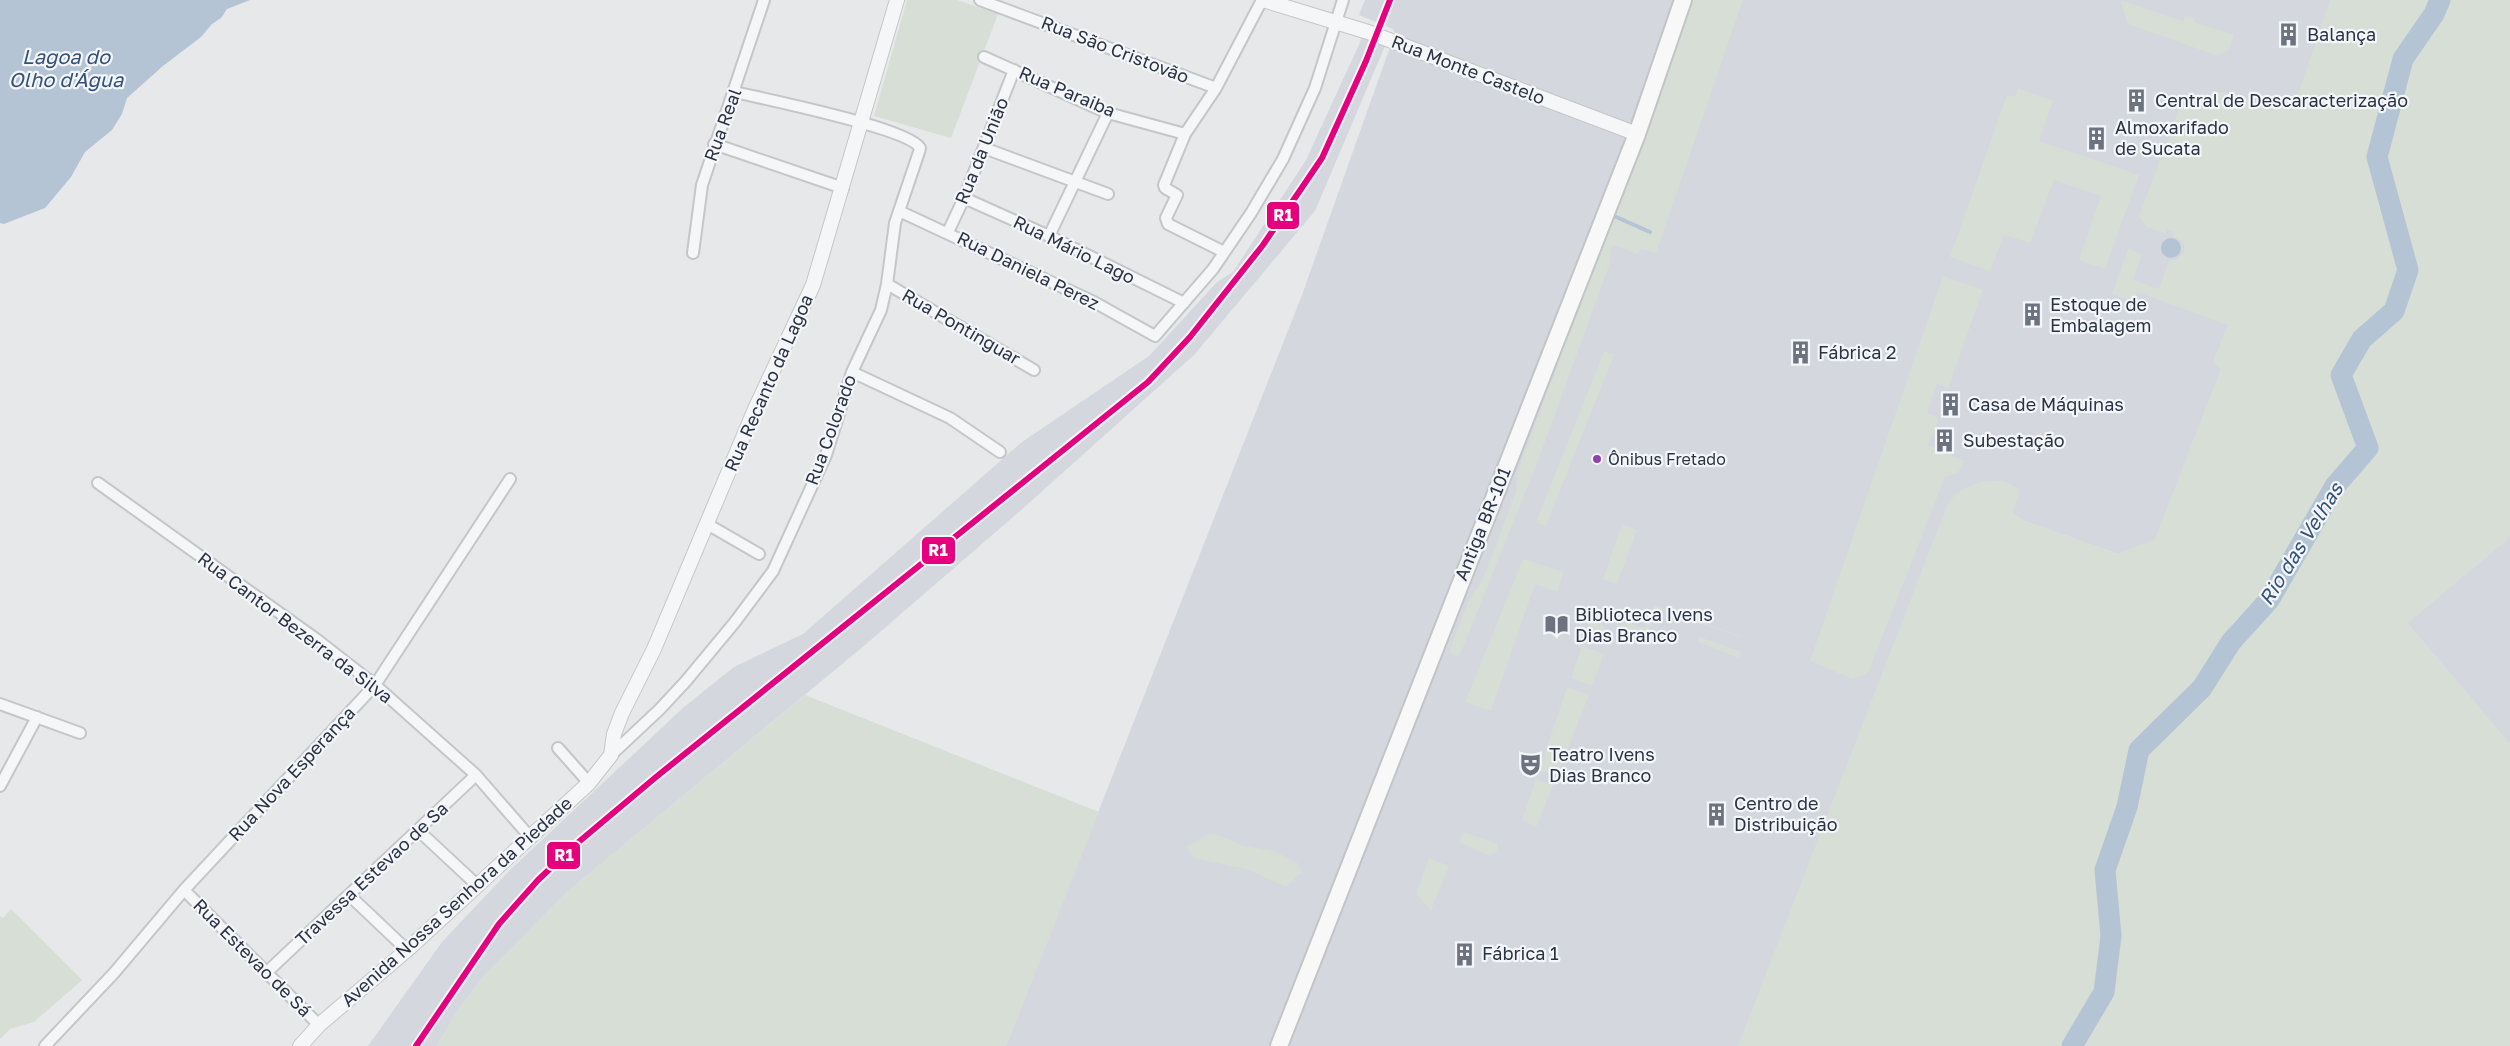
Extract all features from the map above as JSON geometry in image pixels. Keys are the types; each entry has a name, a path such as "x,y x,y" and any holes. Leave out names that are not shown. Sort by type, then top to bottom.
{"main road":[{"name":"Antiga BR-101","path":"1279,1046 1600,223 1637,134 1683,0"}],"street":[{"name":"Rua Real","path":"693,253 702,185 764,0"},
{"name":"Rua Recanto da Lagoa","path":"611,755 619,722 654,649 755,410 806,302 843,188 897,0"},
{"name":"Rua São Cristovão","path":"980,0 1216,88"},
{"name":"Rua São Cristovão","path":"1224,252 1167,223 1166,218 1177,195 1164,185 1185,134 1216,88 1263,0"},
{"name":"Rua Monte Castelo","path":"1263,0 1368,32 1637,134"},
{"path":"1184,303 1224,252 1283,159 1315,88 1343,0"},
{"name":"Rua Paraiba","path":"984,57 1108,113 1185,134"},
{"name":"Rua da União","path":"948,232 964,198 1014,70"},
{"path":"735,92 861,123"},
{"path":"1049,236 1108,113"},
{"name":"Rua Colorado","path":"611,755 686,681 766,581 826,455 852,372 880,310 887,284 895,223 920,148 914,141 861,123"},
{"path":"714,144 843,188"},
{"path":"984,148 1108,194"},
{"name":"Rua Mário Lago","path":"964,198 1049,236 1184,303"},
{"name":"Rua Daniela Perez","path":"899,211 1094,302 1155,336 1184,303"},
{"name":"Rua Pontinguar","path":"887,284 1034,370"},
{"path":"852,372 950,418 1000,452"},
{"name":"Rua Nova Esperança","path":"48,1045 114,973 184,890 375,685 510,479"},
{"name":"Rua Cantor Bezerra da Silva","path":"98,483 316,639 375,685 476,775 530,837"},
{"path":"707,524 759,554"},
{"path":"0,704 80,733"},
{"path":"0,786 37,717"},
{"path":"558,748 589,783"},
{"name":"Avenida Nossa Senhora da Piedade","path":"300,1046 320,1025 407,950 589,783 611,755"},
{"name":"Travessa Estevao de Sa","path":"267,972 476,775"},
{"path":"419,831 478,886"},
{"name":"Rua Estevao de Sá","path":"184,890 320,1025"},
{"path":"349,895 407,950"}],"shaded area":[{"path":"907,0 957,0 998,14 951,138 874,116"},
{"path":"1365,0 2358,0 2214,361 2221,370 2155,540 2118,554 2024,521 2012,513 2016,498 1755,1046 1006,1046 1302,295 1395,33 1393,29 1359,15"},
{"path":"1684,0 1743,0 1656,253 1640,249 1638,254 1612,245 1609,266 1539,458 1460,655 1455,656 1449,652 1468,602 1483,579 1516,492 1518,470 1604,242 1594,238"},
{"path":"2120,0 2183,21 2185,15 2194,18 2193,22 2234,35 2229,49 2218,56 2128,24"},
{"path":"2330,0 2510,0 2510,537 2407,623 2510,744 2510,1046 1738,1046 1951,499 1959,492 1979,482 2001,481 2020,490 2012,513 2024,521 2118,554 2155,539 2221,370 2214,361 2228,325 2137,292 2133,302 2112,294 2128,249 2142,254 2133,280 2159,289 2169,260 2176,260 2184,252 2182,242 2173,237 2174,232 2167,230 2166,234 2147,227 2139,216 2178,112 2197,97 2222,92 2276,107 2289,106 2295,101 2299,91"},
{"path":"1362,38 1385,46 1315,211 1194,355 1019,512 865,645 567,892 481,979 456,1013 437,1046 368,1046 442,942 510,870 684,707 734,667 803,634 1022,442 1149,356 1217,282 1233,272 1306,160"},
{"path":"2018,88 2053,101 2039,141 2139,175 2105,269 2079,260 2101,196 2054,180 2030,243 2004,235 1990,271 1950,257 2007,95 2015,97"},
{"path":"1943,276 1983,290 1948,388 1937,384 1927,413 1937,417 1938,422 1928,445 1964,461 1958,473 1945,477 1869,671 1852,679 1810,661"},
{"path":"1604,351 1614,355 1546,526 1536,522"},
{"path":"1622,524 1637,530 1617,584 1603,579"},
{"path":"2510,537 2510,744 2407,623"},
{"path":"1523,559 1564,572 1557,592 1535,584 1491,711 1465,702"},
{"path":"1654,605 1740,637 1656,608 1648,631 1643,636 1621,624 1623,621 1645,628"},
{"path":"1595,607 1610,641 1608,645 1585,637"},
{"path":"1700,637 1741,652 1739,658 1698,642"},
{"path":"1582,646 1604,654 1592,686 1571,678"},
{"path":"1567,687 1589,695 1557,776 1539,770"},
{"path":"805,695 1099,812 1006,1046 437,1046 456,1013 481,979 567,892"},
{"path":"1536,779 1553,785 1537,826 1522,821"},
{"path":"1464,832 1497,844 1497,851 1490,856 1459,842"},
{"path":"1208,834 1218,835 1244,846 1274,851 1298,863 1302,872 1286,887 1246,869 1193,858 1187,847"},
{"path":"1429,858 1449,866 1431,910 1416,894"},
{"path":"11,909 82,980 34,1022 10,1029 0,1039 0,916 3,918"}],"water":[{"name":"Lagoa do Olho d'Água","path":"0,0 250,0 227,9 201,37 127,98 122,114 112,130 85,152 71,177 45,208 4,224 0,223"},
{"path":"2171,238 2178,241 2181,248 2178,255 2171,258 2164,255 2161,248 2164,241"}],"waterway":[{"name":"Rio das Velhas","path":"2072,1046 2104,992 2111,936 2105,870 2127,807 2139,750 2202,688 2231,642 2269,600 2335,486 2368,448 2341,375 2362,339 2394,311 2408,270 2377,157 2403,59 2434,14 2440,0"},
{"path":"1614,216 1650,232"}],"transit line":[{"name":"R1","path":"416,1046 499,924 538,880 575,845 656,777 1148,382 1190,337 1263,245 1322,158 1366,61 1390,0"}],"place":[{"name":"Balança","path":"2289,35"},
{"name":"Central de Descaracterização","path":"2137,101"},
{"name":"Almoxarifado de Sucata","path":"2097,138"},
{"name":"Estoque de Embalagem","path":"2032,315"},
{"name":"Fábrica 2","path":"1800,353"},
{"name":"Casa de Máquinas","path":"1950,405"},
{"name":"Subestação","path":"1945,441"},
{"name":"Ônibus Fretado","path":"1597,459"},
{"name":"Biblioteca Ivens Dias Branco","path":"1557,625"},
{"name":"Teatro Ivens Dias Branco","path":"1531,765"},
{"name":"Centro de Distribuição","path":"1716,814"},
{"name":"Fábrica 1","path":"1464,954"}]}
